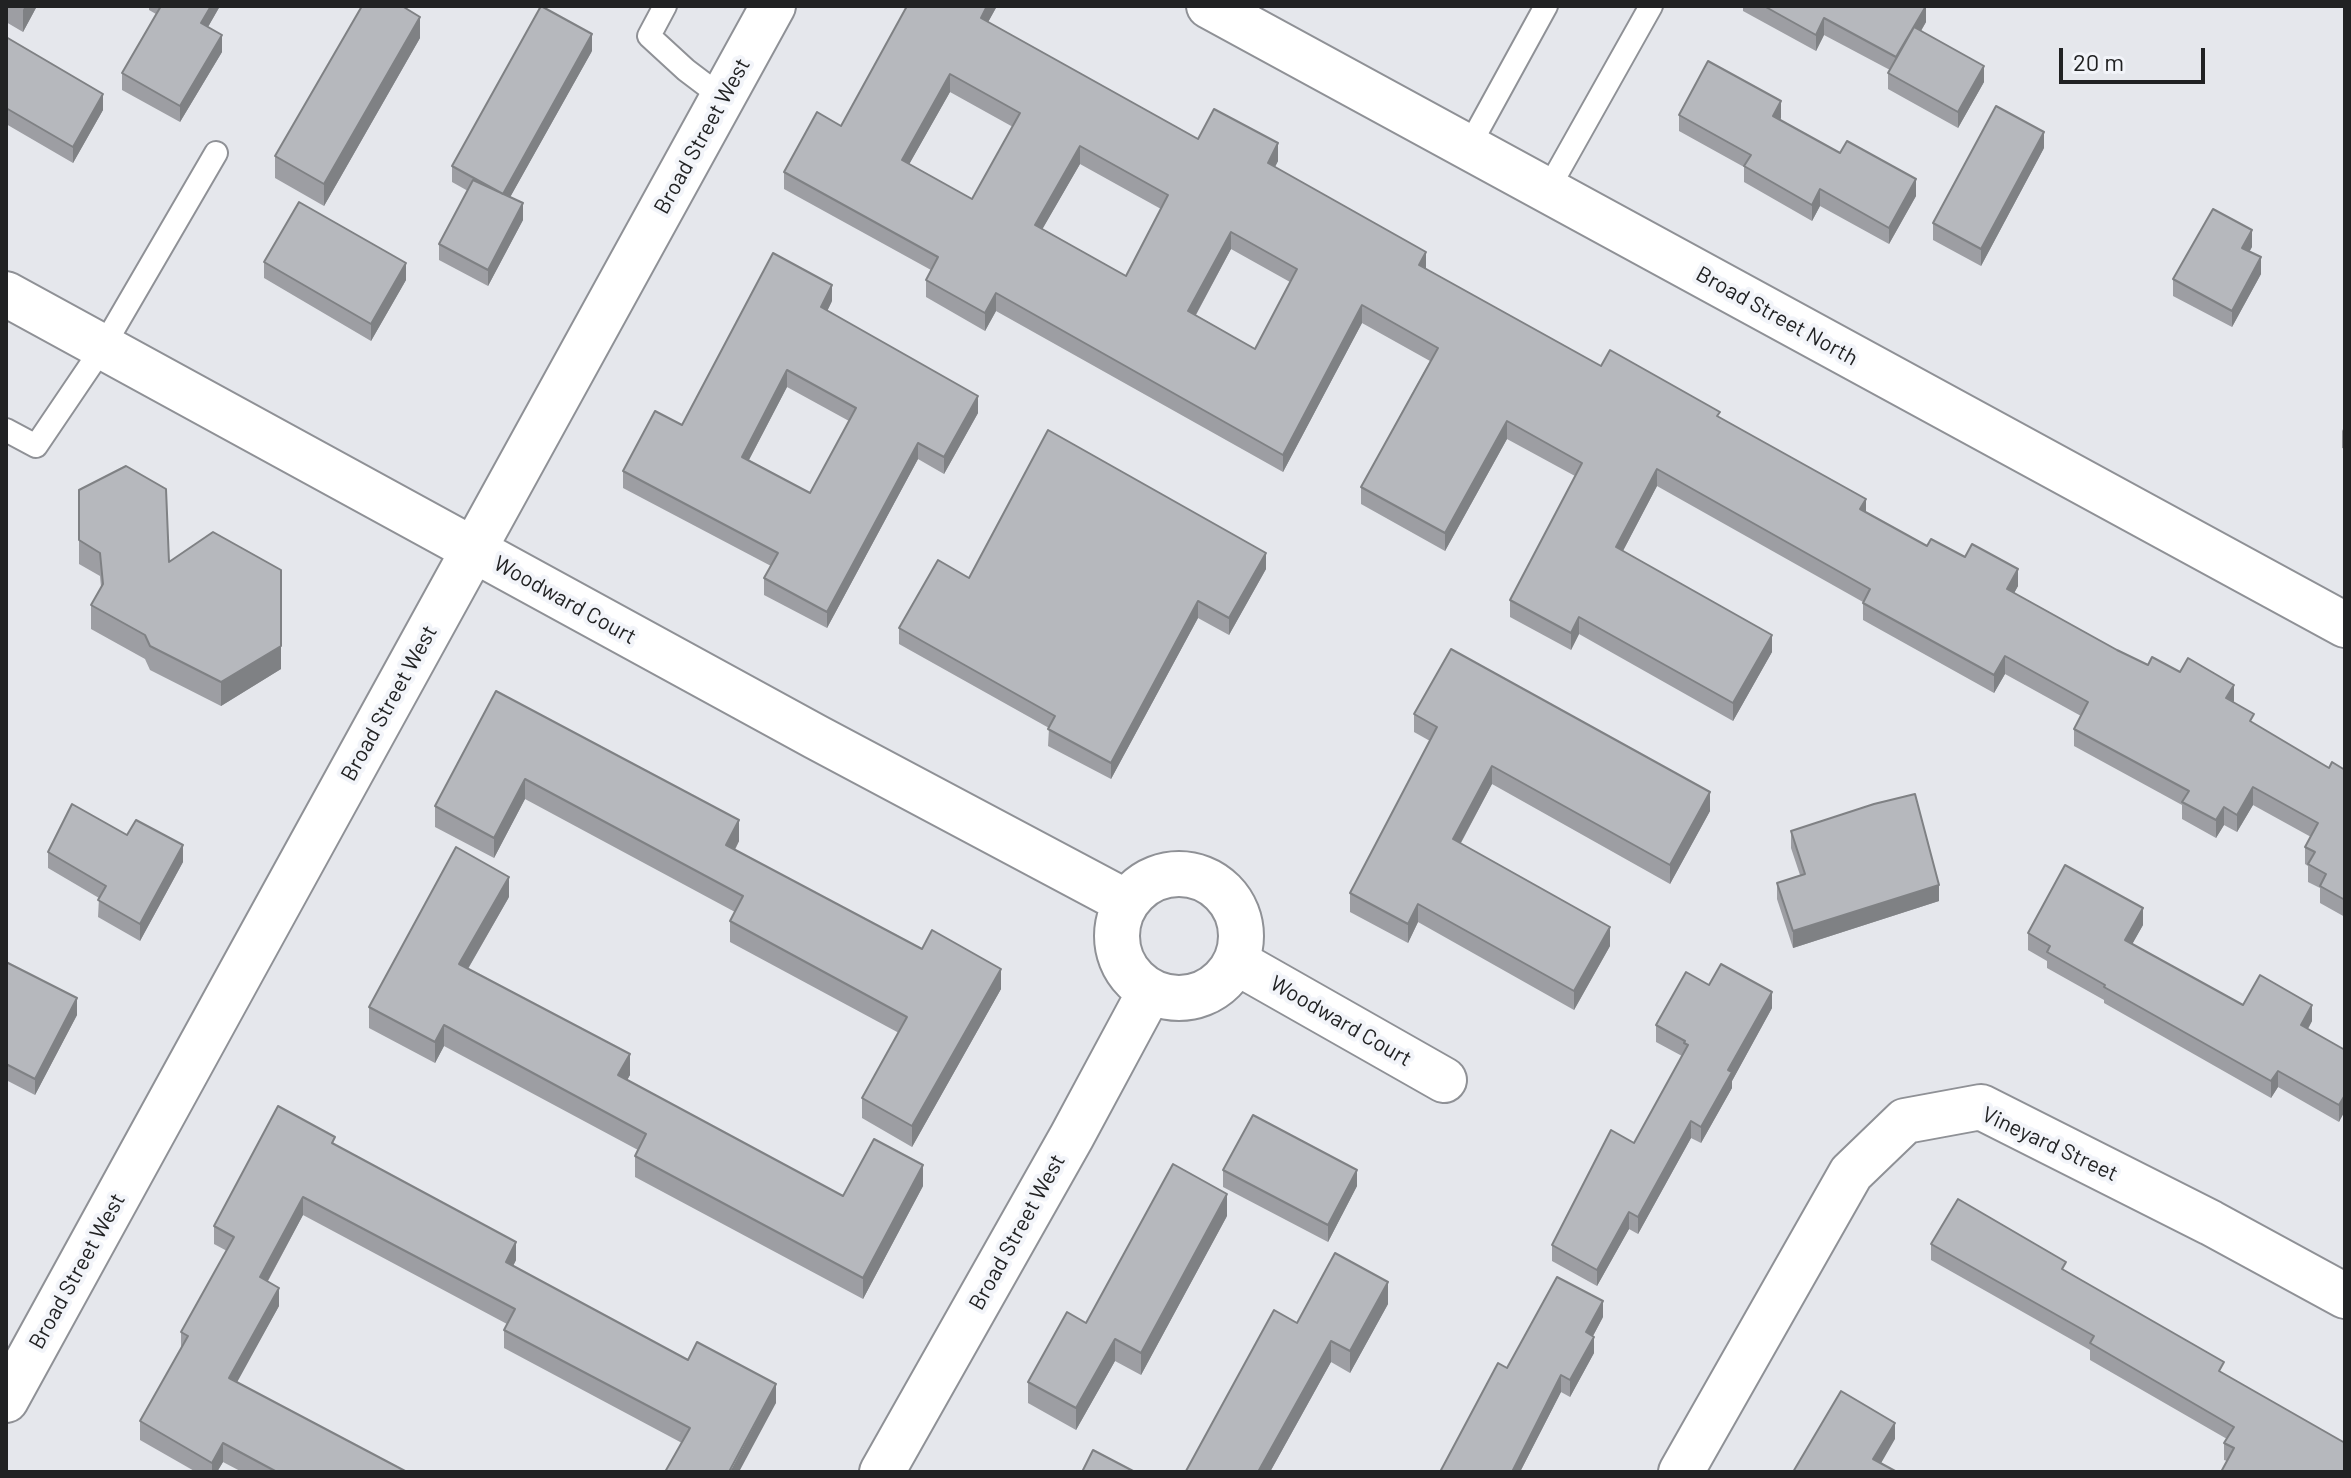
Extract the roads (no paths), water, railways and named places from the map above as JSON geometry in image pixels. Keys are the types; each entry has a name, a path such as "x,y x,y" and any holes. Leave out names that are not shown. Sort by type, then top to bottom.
{"street":[{"name":"Broad Street West","path":"6,1400 773,6"},
{"name":"Broad Street North","path":"1209,6 2345,625"},
{"name":"Woodward Court","path":"6,294 816,737 1126,902"},
{"path":"1178,873 1199,876 1217,886 1231,901 1240,920 1242,941 1238,963 1228,977 1210,991 1190,998 1170,997 1150,991 1133,978 1122,962 1117,931 1126,902 1140,887 1158,877 1178,873"},
{"name":"Woodward Court","path":"1238,963 1444,1080"},
{"name":"Broad Street West","path":"882,1472 1072,1136 1150,991"},
{"name":"Vineyard Street","path":"1681,1472 1851,1173 1905,1121 1981,1107 2211,1223 2345,1296"}],"lane":[{"path":"665,6 649,36 723,98"},
{"path":"1468,148 1546,6"},
{"path":"1547,191 1651,6"},
{"path":"6,430 36,446 103,347 216,153"}]}
